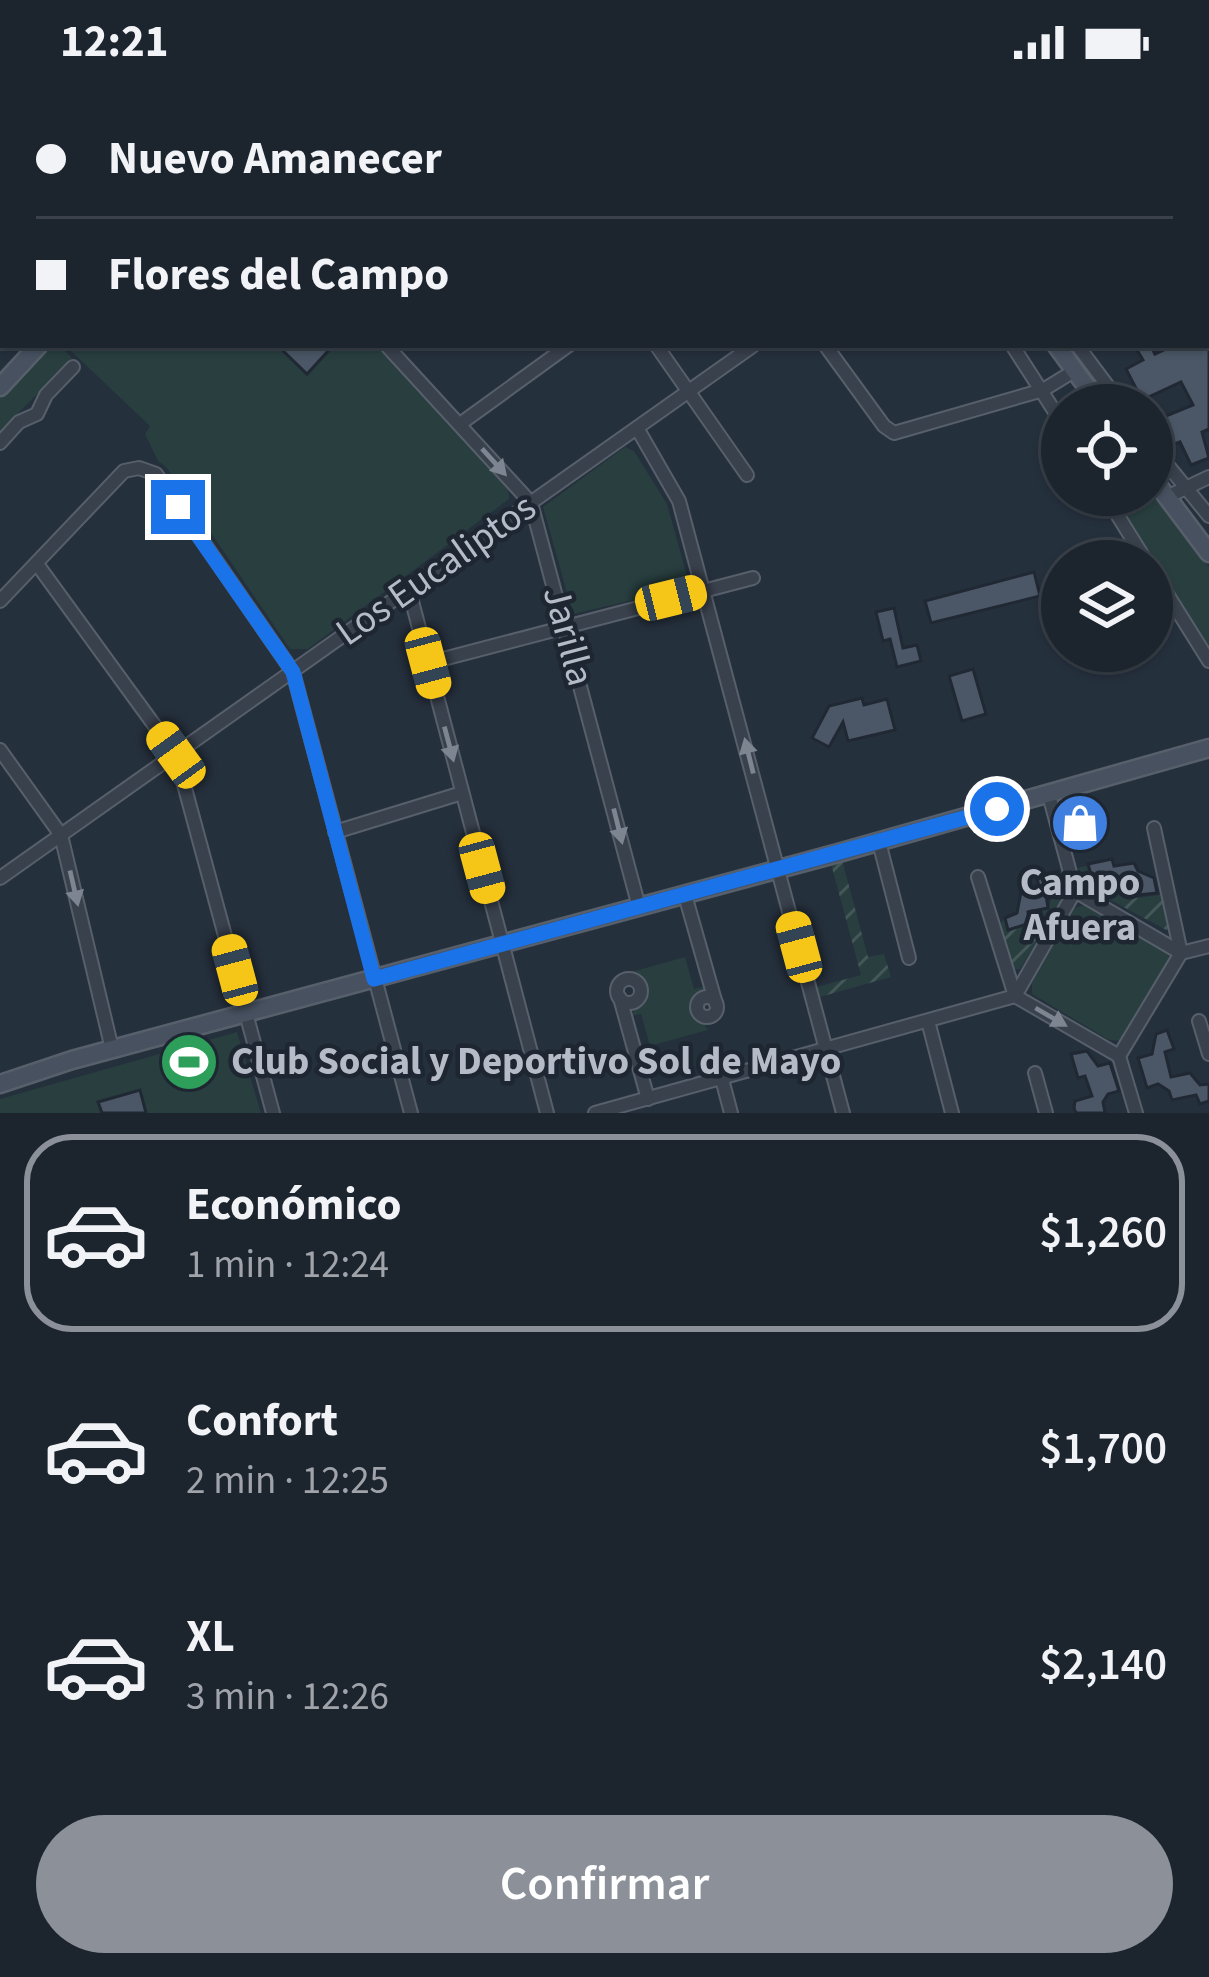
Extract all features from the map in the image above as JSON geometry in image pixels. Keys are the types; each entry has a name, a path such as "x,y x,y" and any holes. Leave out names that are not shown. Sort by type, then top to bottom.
{"main road":[{"path":"0,387 32,348"},
{"path":"1058,348 1084,384"},
{"path":"1173,505 1209,553"},
{"path":"0,1084 112,1049 1209,748"}],"street":[{"name":"Jarilla","path":"389,348 531,503 639,907"},
{"path":"460,424 565,348"},
{"path":"658,348 746,476"},
{"name":"Los Eucaliptos","path":"0,878 750,348"},
{"path":"827,348 884,426 895,433 1041,390"},
{"path":"1014,348 1041,388"},
{"path":"1079,348 1106,384"},
{"path":"0,442 19,422 37,414 46,394 73,367"},
{"path":"1052,384 1074,371"},
{"path":"637,428 680,501 843,1113"},
{"path":"0,601 124,471 139,468 156,474 293,672 411,1113"},
{"path":"1173,471 1209,516"},
{"path":"1173,494 1209,477"},
{"path":"37,564 176,755 273,1113"},
{"path":"428,663 753,578"},
{"path":"409,590 547,1113"},
{"path":"1173,604 1209,662"},
{"path":"0,750 61,835 112,1049"},
{"path":"335,832 462,793"},
{"path":"1049,795 1075,891 1181,953 1209,946"},
{"path":"1119,1056 1181,953 1154,828"},
{"path":"878,842 909,958"},
{"path":"978,877 1015,996 1119,1056 1136,1113"},
{"path":"595,1113 1015,996 1075,891"},
{"path":"685,895 716,1004"},
{"path":"620,998 648,1099"},
{"path":"1199,1021 1209,1054"},
{"path":"928,1022 952,1113"},
{"path":"1035,1073 1046,1113"},
{"path":"722,1079 731,1113"}],"green space":[{"path":"47,348 68,348 72,358 0,432 0,398"},
{"path":"378,348 508,487 509,499 308,649 290,649 158,461 145,434 150,426 70,350"},
{"path":"625,447 634,451 667,504 689,583 685,588 573,614 543,507"},
{"path":"1127,516 1172,516 1209,567 1209,648 1173,590 1173,540 1142,540"},
{"path":"841,856 868,957 884,954 891,977 816,998 813,988 861,975 830,860"},
{"path":"1087,866 1090,879 1105,882 1114,894 1134,890 1137,898 1165,894 1172,933 1086,887 1078,868"},
{"path":"1066,871 1068,893 1020,969 1014,969 1000,925 1004,919 1008,931 1031,924 1029,913 1049,908 1053,887 1062,883 1060,872"},
{"path":"1087,904 1170,953 1170,962 1120,1041 1109,1040 1032,994 1032,983 1074,908"},
{"path":"685,957 694,989 706,986 694,1009 708,1030 650,1046 641,1014 631,1016 645,991 631,972"},
{"name":"Club Social y Deportivo Sol de Mayo","path":"237,1032 261,1113 0,1113 0,1099"}],"building":[{"path":"280,348 327,348 307,374"},
{"path":"1136,348 1152,348 1155,354 1168,348 1209,348 1209,429 1202,432 1209,458 1191,465 1180,442 1173,445 1173,413 1193,405 1181,382 1134,384 1126,369 1143,360"},
{"path":"1034,572 1040,596 931,623 925,601"},
{"path":"894,608 903,648 917,645 921,661 897,667 890,639 883,641 876,612"},
{"path":"973,669 986,714 962,721 949,676"},
{"path":"862,698 864,705 887,699 895,730 848,741 843,722 829,747 812,738 829,706"},
{"path":"1112,859 1114,866 1134,863 1138,871 1154,878 1157,893 1138,895 1136,887 1114,892 1111,881 1092,878 1088,864"},
{"path":"1058,871 1061,883 1052,885 1046,895 1048,908 1028,912 1030,923 1008,930 1005,918 1017,913 1021,892 1039,887 1037,877"},
{"path":"1167,1030 1174,1049 1165,1052 1171,1077 1190,1073 1200,1085 1209,1084 1209,1101 1200,1104 1196,1095 1172,1100 1169,1091 1158,1084 1147,1088 1138,1058 1152,1054 1156,1034"},
{"path":"1087,1051 1098,1066 1110,1063 1119,1091 1108,1094 1103,1102 1105,1113 1076,1113 1074,1108 1075,1101 1092,1096 1085,1076 1078,1078 1071,1054"},
{"path":"140,1090 146,1113 102,1113 98,1102"}],"place":[{"name":"Campo Afuera","path":"1080,823"},
{"name":"Club Social y Deportivo Sol de Mayo","path":"189,1062"}],"route":[{"path":"178,507 293,672 374,979 997,809"}]}
